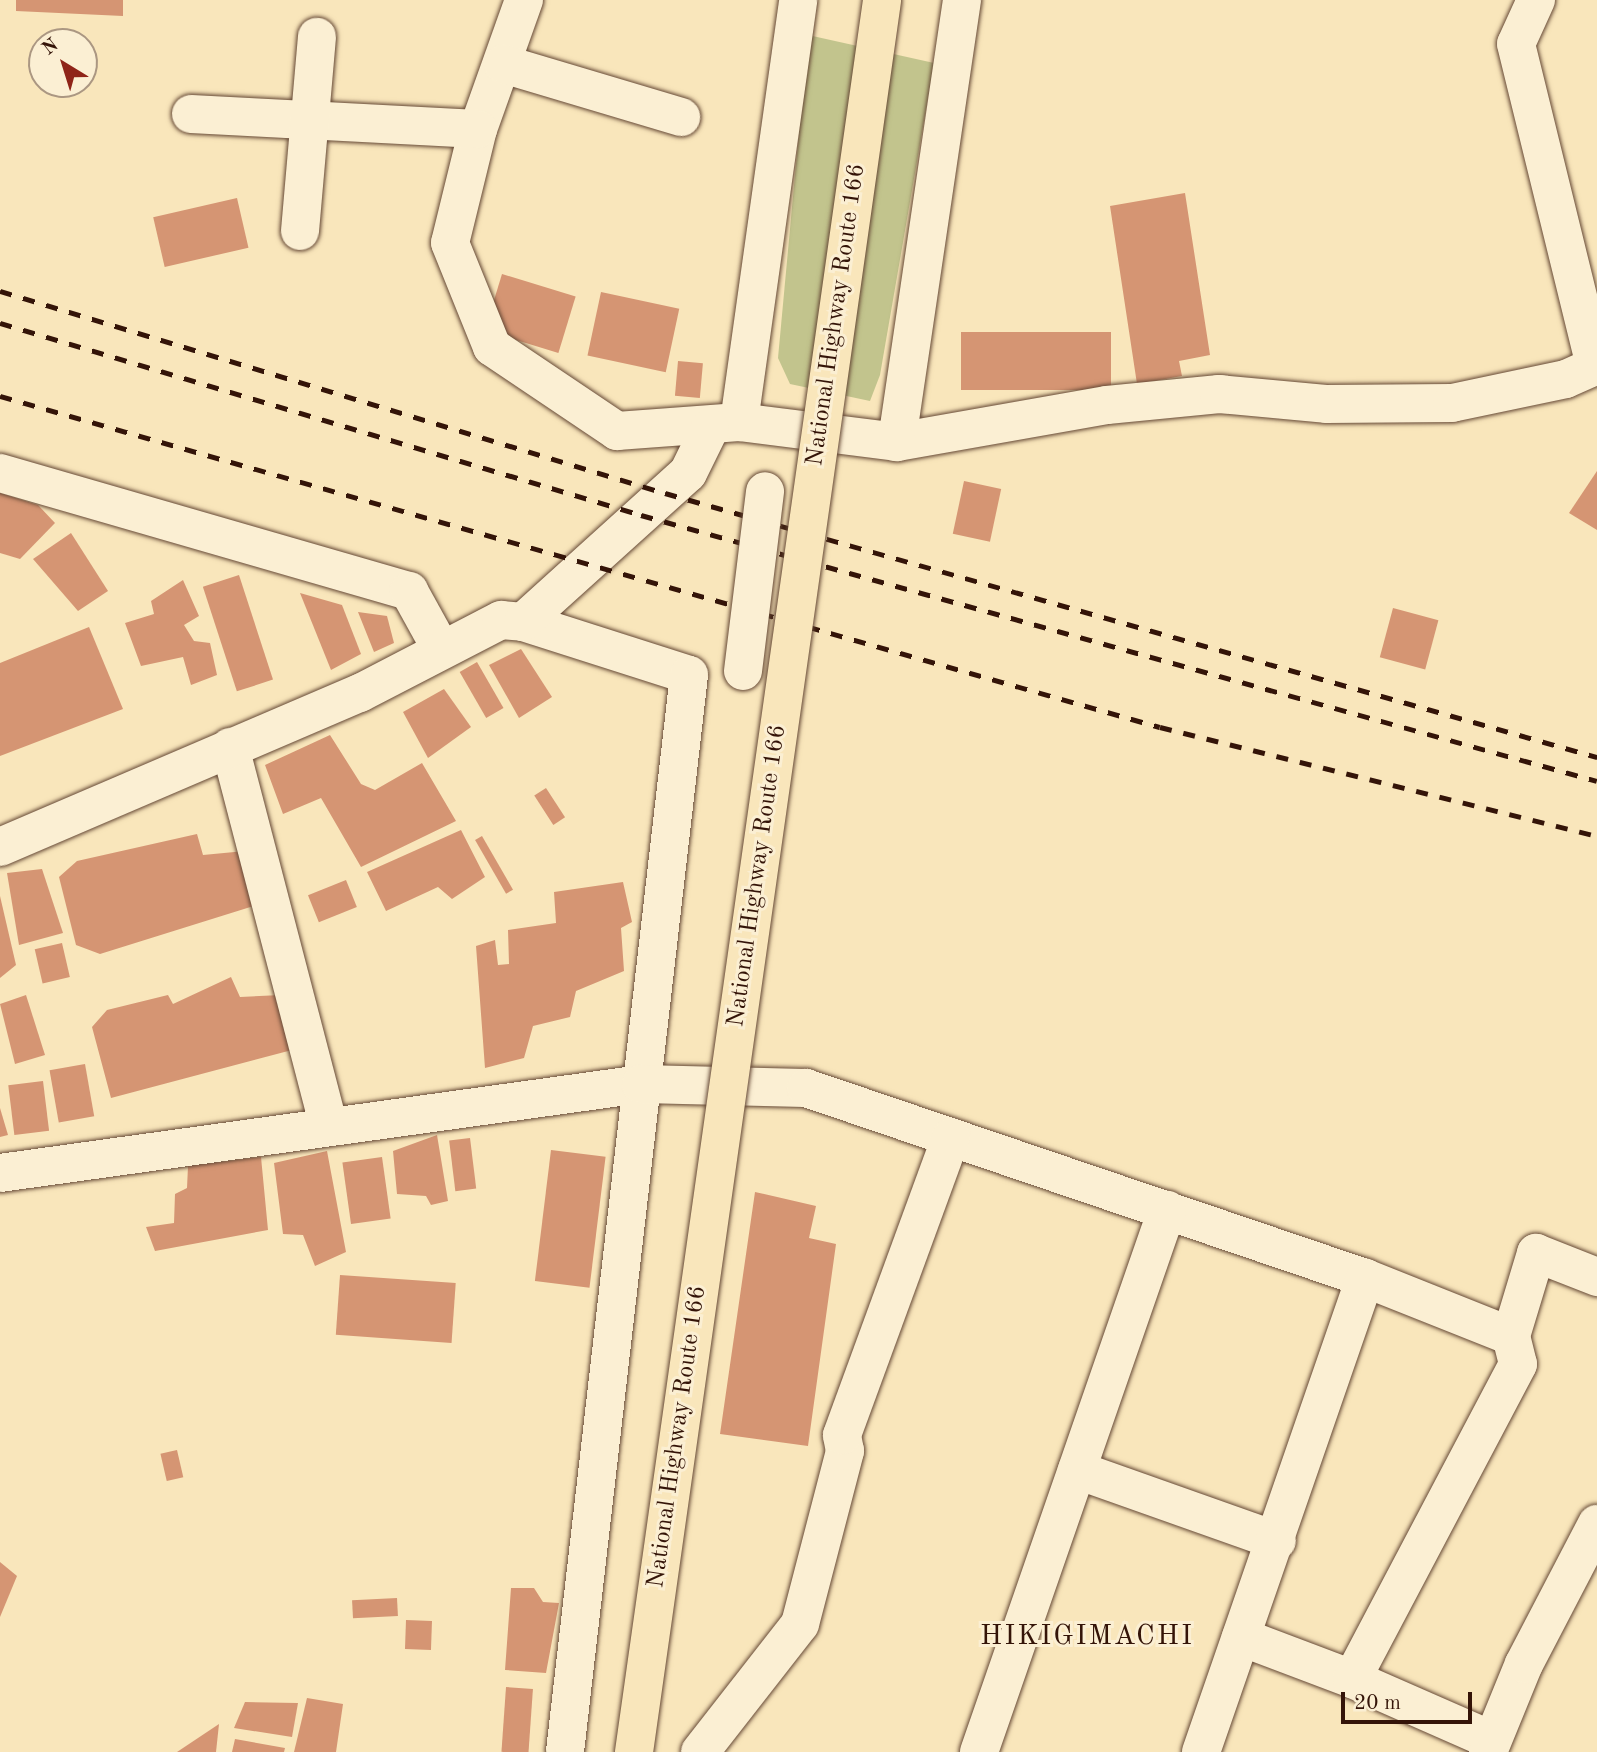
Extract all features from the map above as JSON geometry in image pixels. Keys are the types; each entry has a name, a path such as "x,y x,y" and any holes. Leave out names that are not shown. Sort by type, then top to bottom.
{"highway":[{"name":"National Highway Route 166","path":"634,1752 882,0"}],"street":[{"path":"524,0 478,129 450,243 492,347 617,431 724,425 897,442 1107,405 1219,394 1326,404 1452,403 1566,379 1596,366 1516,44 1536,0"},
{"path":"523,622 688,473 724,425 798,0"},
{"path":"897,442 962,0"},
{"path":"300,230 317,37"},
{"path":"503,64 681,117"},
{"path":"191,114 310,117 478,129"},
{"path":"0,473 409,591 441,649"},
{"path":"743,671 765,491"},
{"path":"0,847 360,693 501,620 523,622 689,675 565,1752"},
{"path":"230,747 329,1126"},
{"path":"0,1173 641,1084 806,1088 1365,1278 1511,1336"},
{"path":"700,1752 800,1624 845,1451 842,1435 951,1137"},
{"path":"979,1752 1167,1210"},
{"path":"1352,1679 1518,1364 1511,1336 1536,1253 1597,1277"},
{"path":"1201,1752 1277,1541 1365,1278"},
{"path":"1077,1470 1277,1541"},
{"path":"1241,1637 1352,1679 1489,1746 1597,1524"}],"green space":[{"path":"808,35 934,63 880,375 870,401 790,384 778,358"}],"building":[{"path":"16,0 123,0 123,16 16,11"},
{"path":"1185,193 1210,355 1179,361 1182,376 1137,384 1110,206"},
{"path":"237,198 248,248 165,267 153,217"},
{"path":"502,274 576,297 558,353 485,330"},
{"path":"601,292 679,309 666,372 587,356"},
{"path":"961,332 1111,332 1111,390 961,390"},
{"path":"678,361 703,363 700,398 675,396"},
{"path":"1597,471 1597,530 1569,513"},
{"path":"964,481 1001,489 990,542 953,534"},
{"path":"0,493 38,505 55,523 20,559 0,553"},
{"path":"71,533 108,591 78,611 33,559"},
{"path":"239,575 273,680 237,691 203,587"},
{"path":"183,580 199,616 184,625 194,641 210,643 217,675 191,685 183,657 141,666 125,623 154,614 151,601"},
{"path":"300,593 342,605 361,654 331,670"},
{"path":"1393,608 1438,620 1425,669 1380,657"},
{"path":"358,612 387,616 394,643 374,652"},
{"path":"89,627 123,709 0,756 0,663"},
{"path":"521,649 552,697 519,718 489,665"},
{"path":"477,662 504,708 486,718 460,672"},
{"path":"444,689 471,727 428,758 403,712"},
{"path":"330,735 361,784 375,790 422,763 456,821 361,867 321,798 283,814 265,765"},
{"path":"546,788 565,817 553,825 534,796"},
{"path":"461,830 485,877 452,899 438,887 386,911 367,872"},
{"path":"197,834 203,855 245,851 260,904 100,954 76,945 59,877 77,861"},
{"path":"482,836 513,890 506,894 475,840"},
{"path":"42,869 63,933 19,945 7,873"},
{"path":"346,880 357,907 319,922 308,895"},
{"path":"623,882 632,922 621,928 624,971 576,991 570,1017 533,1026 524,1058 485,1068 476,946 495,940 498,965 509,964 508,930 556,923 554,892"},
{"path":"0,896 16,965 0,978"},
{"path":"62,943 70,977 43,983 35,949"},
{"path":"231,977 240,997 281,995 292,1050 111,1098 92,1027 107,1010 168,995 173,1004"},
{"path":"26,995 45,1055 15,1064 0,1004"},
{"path":"85,1064 94,1116 59,1122 50,1070"},
{"path":"43,1081 49,1131 14,1135 8,1085"},
{"path":"0,1108 8,1135 0,1137"},
{"path":"437,1135 448,1201 431,1205 426,1196 397,1194 393,1151"},
{"path":"470,1138 476,1189 455,1191 449,1141"},
{"path":"551,1150 606,1157 590,1288 535,1281"},
{"path":"327,1151 346,1252 315,1266 303,1235 283,1234 274,1163"},
{"path":"261,1157 268,1230 155,1251 146,1227 174,1223 175,1194 187,1188 188,1166"},
{"path":"382,1157 391,1218 351,1224 342,1163"},
{"path":"755,1192 816,1206 809,1238 836,1244 808,1446 720,1434"},
{"path":"340,1275 456,1283 452,1343 336,1335"},
{"path":"177,1450 183,1477 167,1481 160,1454"},
{"path":"0,1562 17,1576 0,1617"},
{"path":"511,1588 534,1588 543,1602 559,1603 546,1673 505,1670"},
{"path":"397,1598 398,1616 353,1618 352,1600"},
{"path":"406,1620 432,1621 431,1650 405,1649"},
{"path":"506,1687 533,1689 529,1752 501,1752"},
{"path":"307,1698 343,1704 336,1752 294,1752"},
{"path":"245,1702 298,1703 292,1737 234,1728"},
{"path":"219,1724 216,1752 177,1752"},
{"path":"235,1739 285,1748 284,1752 232,1752"}],"railway":[{"path":"0,291 665,493 1597,757"},
{"path":"0,323 641,515 1597,781"},
{"path":"0,396 1160,727 1597,836"}],"district":[{"name":"HIKIGIMACHI","path":"1087,1637"}]}
